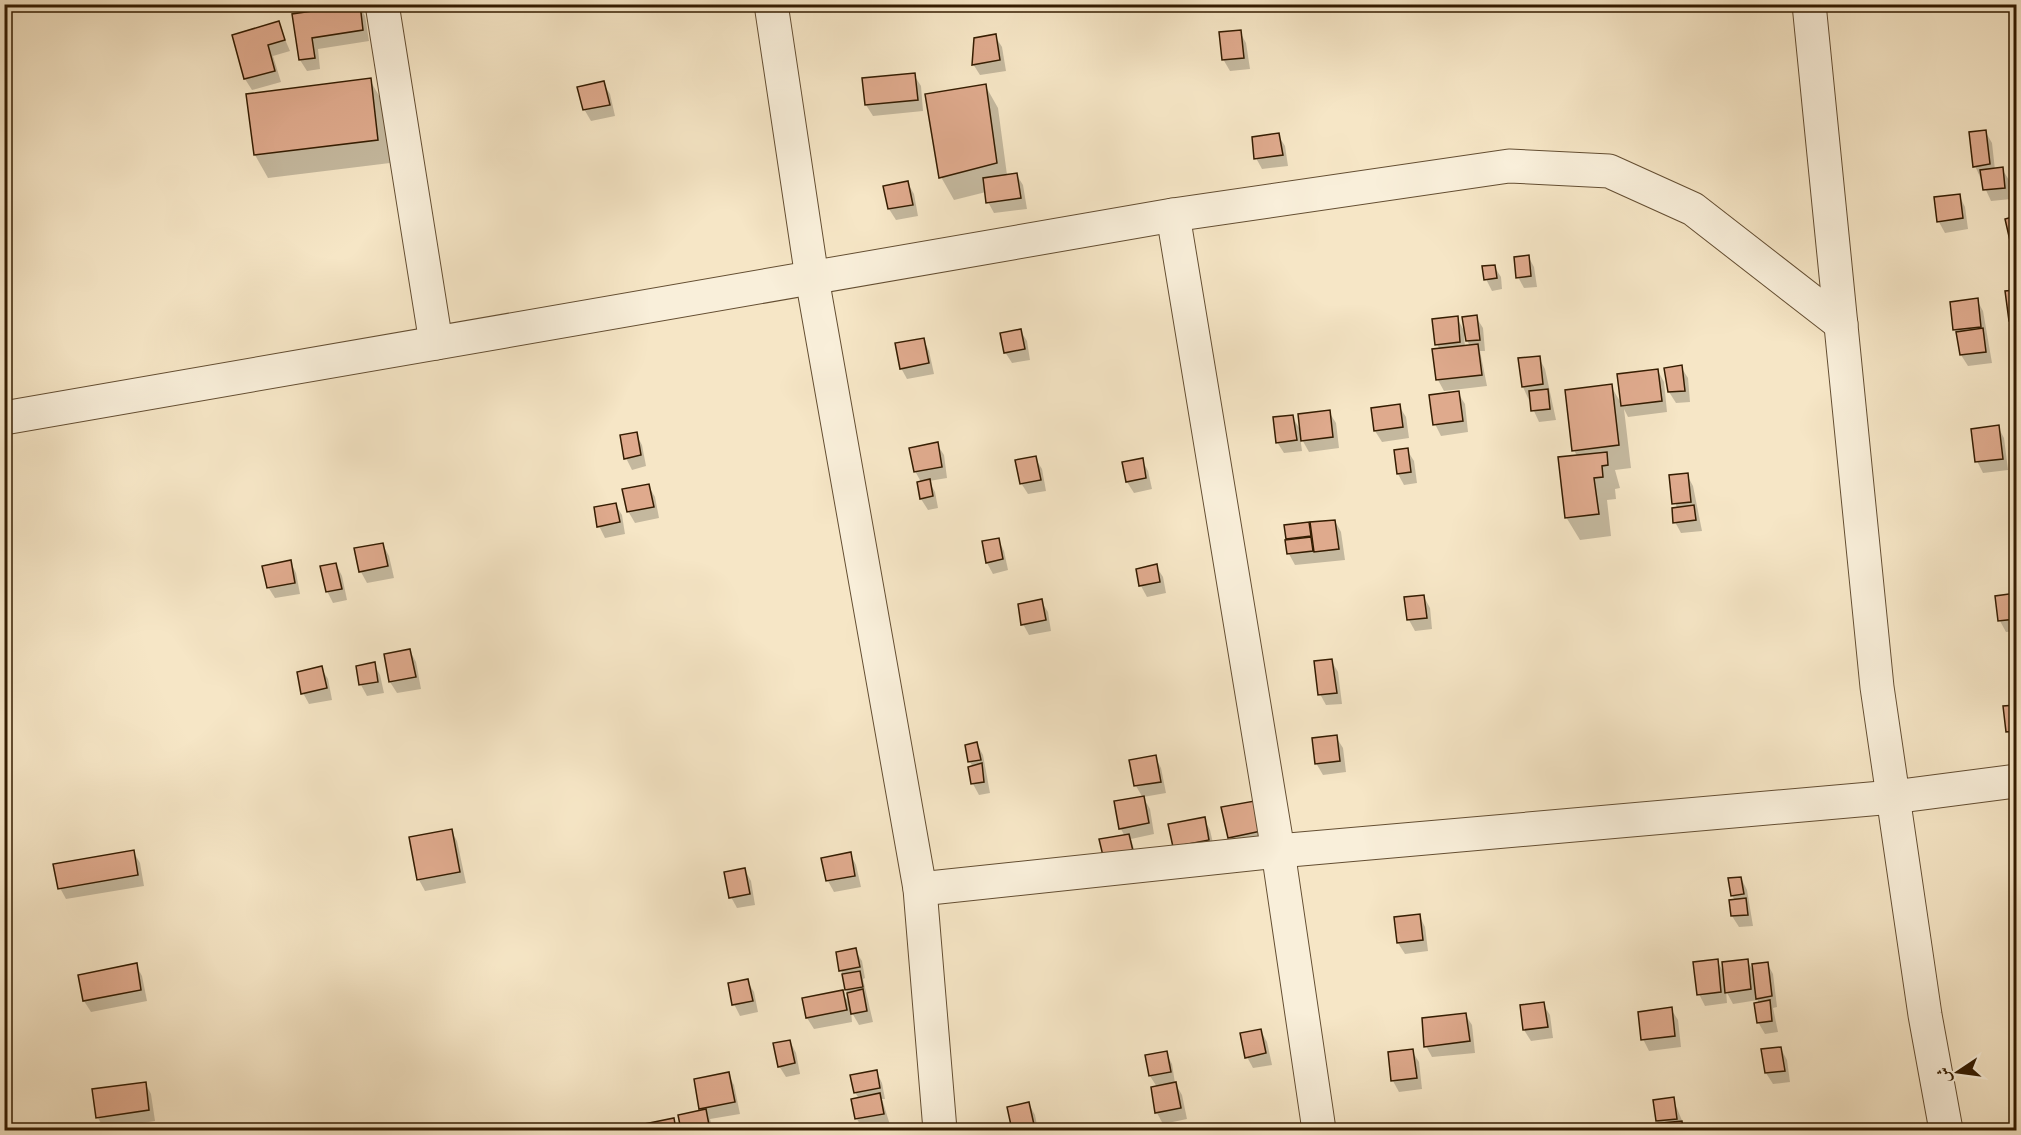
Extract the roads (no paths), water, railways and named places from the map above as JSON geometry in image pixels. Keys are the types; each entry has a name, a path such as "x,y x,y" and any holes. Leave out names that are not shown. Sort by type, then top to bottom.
{"street":[{"path":"382,4 436,343"},
{"path":"771,4 812,278 920,889 940,1131"},
{"path":"1809,4 1877,687 1925,1015 1946,1131"},
{"path":"4,418 1173,215 1509,166 1609,171 1693,208 1840,324"},
{"path":"1173,215 1278,851 1319,1131"},
{"path":"920,889 1278,851 1893,797 2016,781"}]}
